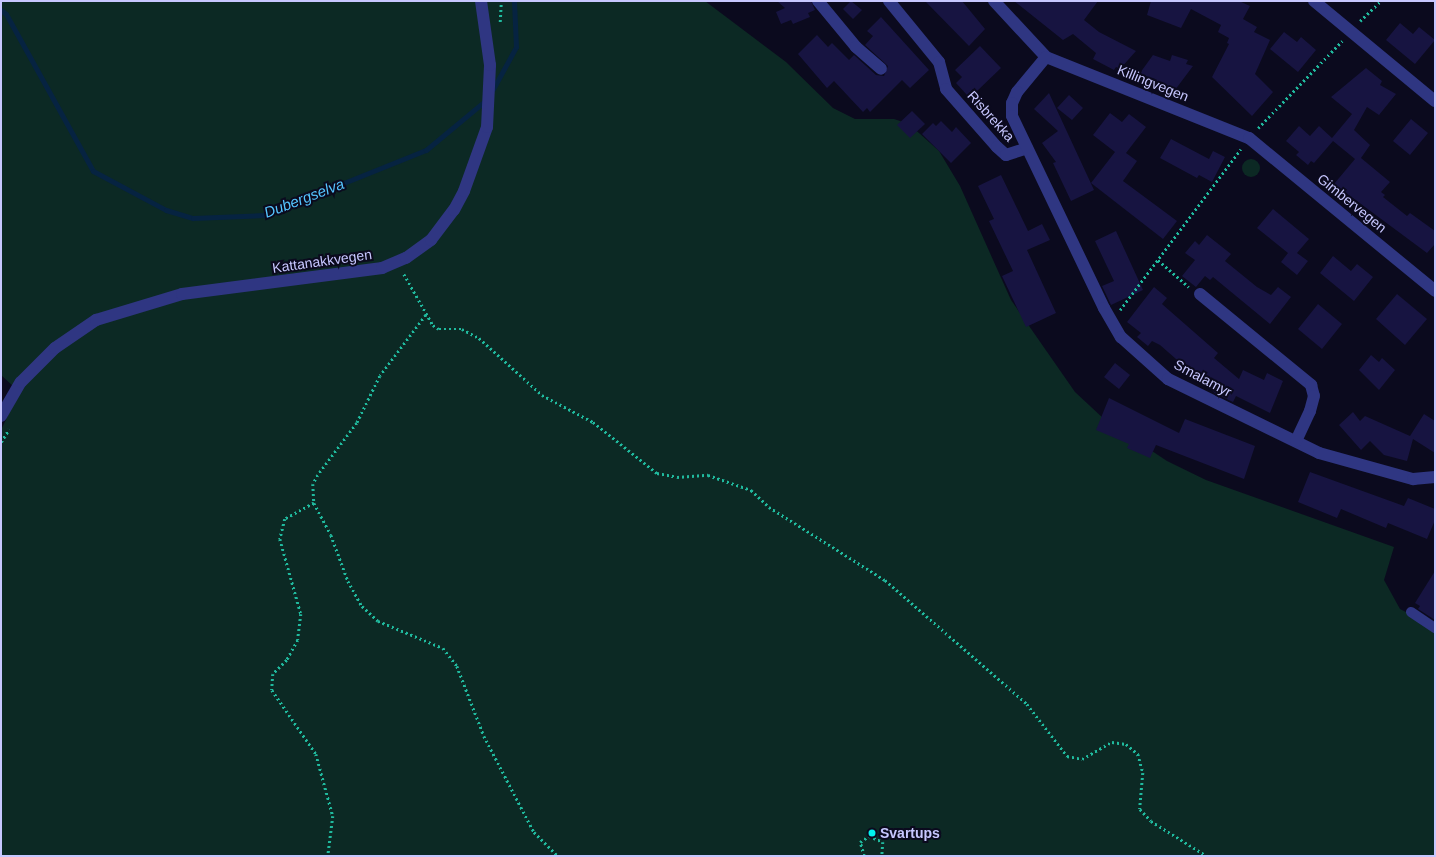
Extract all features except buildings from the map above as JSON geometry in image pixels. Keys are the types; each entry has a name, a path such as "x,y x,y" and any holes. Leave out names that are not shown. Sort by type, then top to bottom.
{"street":[{"name":"Kattanakkvegen","path":"1,416 21,382 54,348 96,320 182,294 382,268 406,258 431,240 454,210 464,191 487,127 490,65 481,1"},
{"path":"818,1 856,47 881,69"},
{"name":"Risbrekka","path":"889,1 939,62 946,89 997,147 1006,155 1026,148 1112,322"},
{"name":"Killingvegen","path":"994,1 1046,57 1249,138"},
{"path":"1314,1 1435,101"},
{"path":"1026,148 1012,116 1012,103 1017,92 1046,57"},
{"name":"Gimbervegen","path":"1249,138 1435,291"},
{"path":"1200,294 1311,385 1314,396 1310,411 1296,441"},
{"name":"Smalamyr","path":"1112,322 1121,337 1168,379 1319,453 1413,479 1435,477"}],"lane":[{"path":"1411,612 1435,628"}],"path":[{"path":"1112,322 1249,138 1380,1"},
{"path":"1158,260 1200,294"},
{"path":"398,276 404,274 426,315 439,329 462,329 479,338 542,395 593,422 657,473 677,477 708,475 751,490 770,507 885,580 1026,704 1067,756 1082,759 1106,744 1126,744 1138,754 1143,773 1140,809 1151,821 1207,856"},
{"path":"426,315 380,376 357,423 318,475 313,484 314,503 331,535 348,581 362,606 378,621 443,648 457,666 484,736 534,832 558,856"},
{"path":"1,442 12,424"},
{"path":"314,503 285,518 280,539 301,614 298,640 287,660 273,674 272,690 316,754 333,816 328,856"},
{"path":"864,856 860,842 869,836 883,842 882,856"}],"green space":[{"path":"1,1 705,1 786,62 833,108 855,119 894,119 909,124 939,151 960,186 1011,300 1075,392 1104,419 1167,461 1206,480 1394,547 1384,580 1400,609 1435,627 1435,856 1,856 1,430 12,407 14,387 1,375"},
{"path":"1251,159 1257,162 1260,168 1257,174 1251,177 1245,174 1242,168 1245,162"}],"waterway":[{"name":"Dubergselva","path":"493,89 516,47 514,1"},
{"name":"Dubergselva","path":"1,10 6,14 93,171 166,210 193,218 264,215 426,150 486,100"}],"place":[{"name":"Svartups","path":"872,833"}]}
